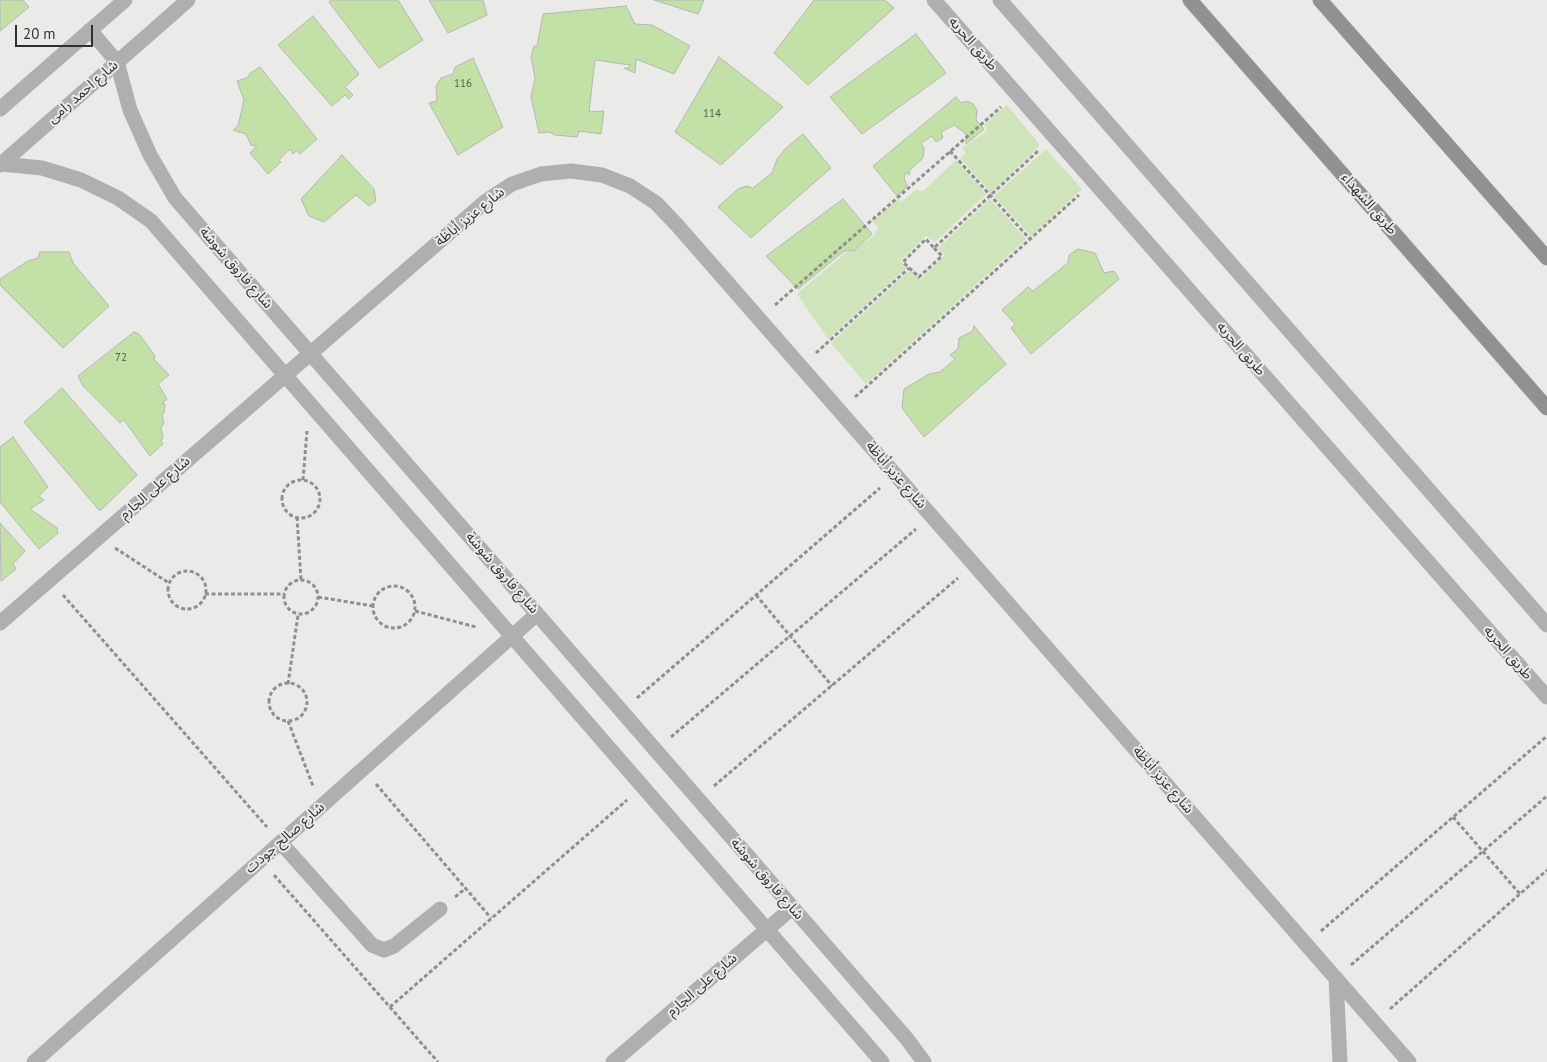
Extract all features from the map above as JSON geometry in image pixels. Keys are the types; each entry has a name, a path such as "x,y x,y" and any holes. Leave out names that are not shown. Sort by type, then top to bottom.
{"main road":[{"name":"طريق الشهداء","path":"1190,0 1547,408"},
{"path":"1320,0 1547,258"}],"street":[{"path":"0,109 125,0"},
{"name":"شارع احمد رامى","path":"0,164 188,0"},
{"name":"طريق الحريه","path":"934,0 1547,697"},
{"path":"1000,0 1547,625"},
{"path":"90,30 117,62"},
{"name":"شارع فاروق شوشة","path":"117,62 130,110 146,146 176,198 907,1039 924,1062"},
{"path":"0,164 42,168 81,180 118,198 151,222 881,1061"},
{"name":"شارع عزيز أباظة","path":"311,353 486,201 512,184 541,174 571,171 609,178 630,186 656,202 1409,1062"},
{"name":"شارع على الجارم","path":"0,623 311,353"},
{"name":"شارع صالح جودت","path":"34,1062 537,614"},
{"path":"281,842 372,945 384,950 394,946 440,909"},
{"name":"شارع على الجارم","path":"613,1062 792,908"},
{"path":"1336,978 1340,1062"}],"path":[{"path":"759,319 1016,93"},
{"path":"934,248 1054,136"},
{"path":"950,151 1030,239"},
{"path":"840,410 1094,182"},
{"path":"926,240 934,248 942,256 919,278 903,262 926,240"},
{"path":"801,367 909,268"},
{"path":"303,480 309,402"},
{"path":"621,711 895,474"},
{"path":"303,480 317,488 320,503 317,510 311,516 297,518 289,514 282,500 288,485 303,480"},
{"path":"655,750 932,516"},
{"path":"297,518 301,580"},
{"path":"99,538 169,583"},
{"path":"698,800 974,565"},
{"path":"181,572 196,574 205,586 205,594 196,607 181,609 170,599 169,583 181,572"},
{"path":"50,580 281,842"},
{"path":"301,580 310,582 316,588 318,597 317,604 312,611 298,614 287,607 284,594 290,584 301,580"},
{"path":"393,586 400,587 412,597 414,611 406,624 391,628 378,621 373,606 379,592 393,586"},
{"path":"205,594 284,594"},
{"path":"756,595 832,686"},
{"path":"318,597 373,606"},
{"path":"414,611 512,636"},
{"path":"288,684 298,614"},
{"path":"288,721 302,715 307,700 299,687 288,684 277,687 270,700 274,715 288,721 321,807"},
{"path":"1306,944 1547,736"},
{"path":"363,769 491,918"},
{"path":"390,1007 643,786"},
{"path":"1336,978 1547,796"},
{"path":"1453,817 1520,894"},
{"path":"261,860 438,1062"},
{"path":"1374,1022 1547,870"}],"green space":[{"path":"1007,105 1040,145 991,193 960,158 966,153 962,148 987,131 984,124"},
{"path":"1046,149 1082,189 1031,236 994,196"},
{"path":"956,160 986,194 935,242 926,236 900,261 907,267 828,339 797,294 845,253 853,252 874,235 878,228 873,221 898,199 901,202 917,189 922,192"},
{"path":"990,199 1026,239 866,384 831,343 910,270 921,279 945,255 938,248"}],"building":[{"path":"0,0 23,0 29,7 0,31"},
{"path":"331,0 398,0 423,40 379,68 329,2"},
{"path":"429,0 483,0 487,15 448,33"},
{"path":"654,0 704,0 698,14"},
{"path":"814,0 885,0 894,8 808,85 774,53"},
{"path":"626,6 635,24 652,25 690,46 674,74 636,59 635,73 624,68 629,68 630,65 595,60 589,112 604,111 601,134 579,131 577,137 555,135 549,132 539,133 531,97 535,78 531,57 534,46 537,47 543,14"},
{"path":"313,16 359,74 345,87 353,95 349,99 345,95 332,106 278,45"},
{"path":"916,34 946,73 862,134 830,97"},
{"path":"719,57 783,107 721,165 675,132"},
{"path":"473,58 503,127 458,155 429,103 437,101 436,86 441,78 453,74 455,67"},
{"path":"260,67 317,139 300,154 297,150 293,154 290,149 279,160 281,162 268,174 250,153 257,146 251,145 246,134 233,130 238,126 244,100 237,81 249,77 249,74"},
{"path":"956,97 961,103 967,101 973,104 977,110 976,120 984,129 966,144 966,134 954,125 941,132 943,138 936,142 932,136 921,143 924,148 923,158 910,170 909,175 906,172 904,178 907,186 897,196 873,166"},
{"path":"803,134 831,168 751,238 718,207 738,189 747,186 753,188 772,173 777,159 785,149"},
{"path":"342,155 374,189 376,201 369,206 356,195 324,222 309,216 301,199"},
{"path":"843,199 872,234 854,251 844,251 798,289 766,256"},
{"path":"1078,249 1095,253 1104,273 1114,271 1119,279 1031,354 1011,328 1015,324 1002,310 1028,287 1033,291 1068,263 1069,255"},
{"path":"40,252 69,252 73,263 109,306 63,348 0,285 0,279 28,261 38,258"},
{"path":"974,326 1006,364 924,437 902,408 904,389 929,374 940,372 955,359 950,355 958,349 959,338 973,331"},
{"path":"134,332 139,334 155,356 154,359 169,375 158,384 167,399 162,403 165,404 164,413 162,414 164,424 161,427 163,438 161,441 163,444 150,456 124,420 120,423 83,386 78,376"},
{"path":"62,388 137,475 100,511 24,422"},
{"path":"13,437 48,487 39,496 44,500 30,509 57,528 58,533 39,549 0,502 0,447"},
{"path":"0,523 25,551 13,564 16,569 1,581"}]}
